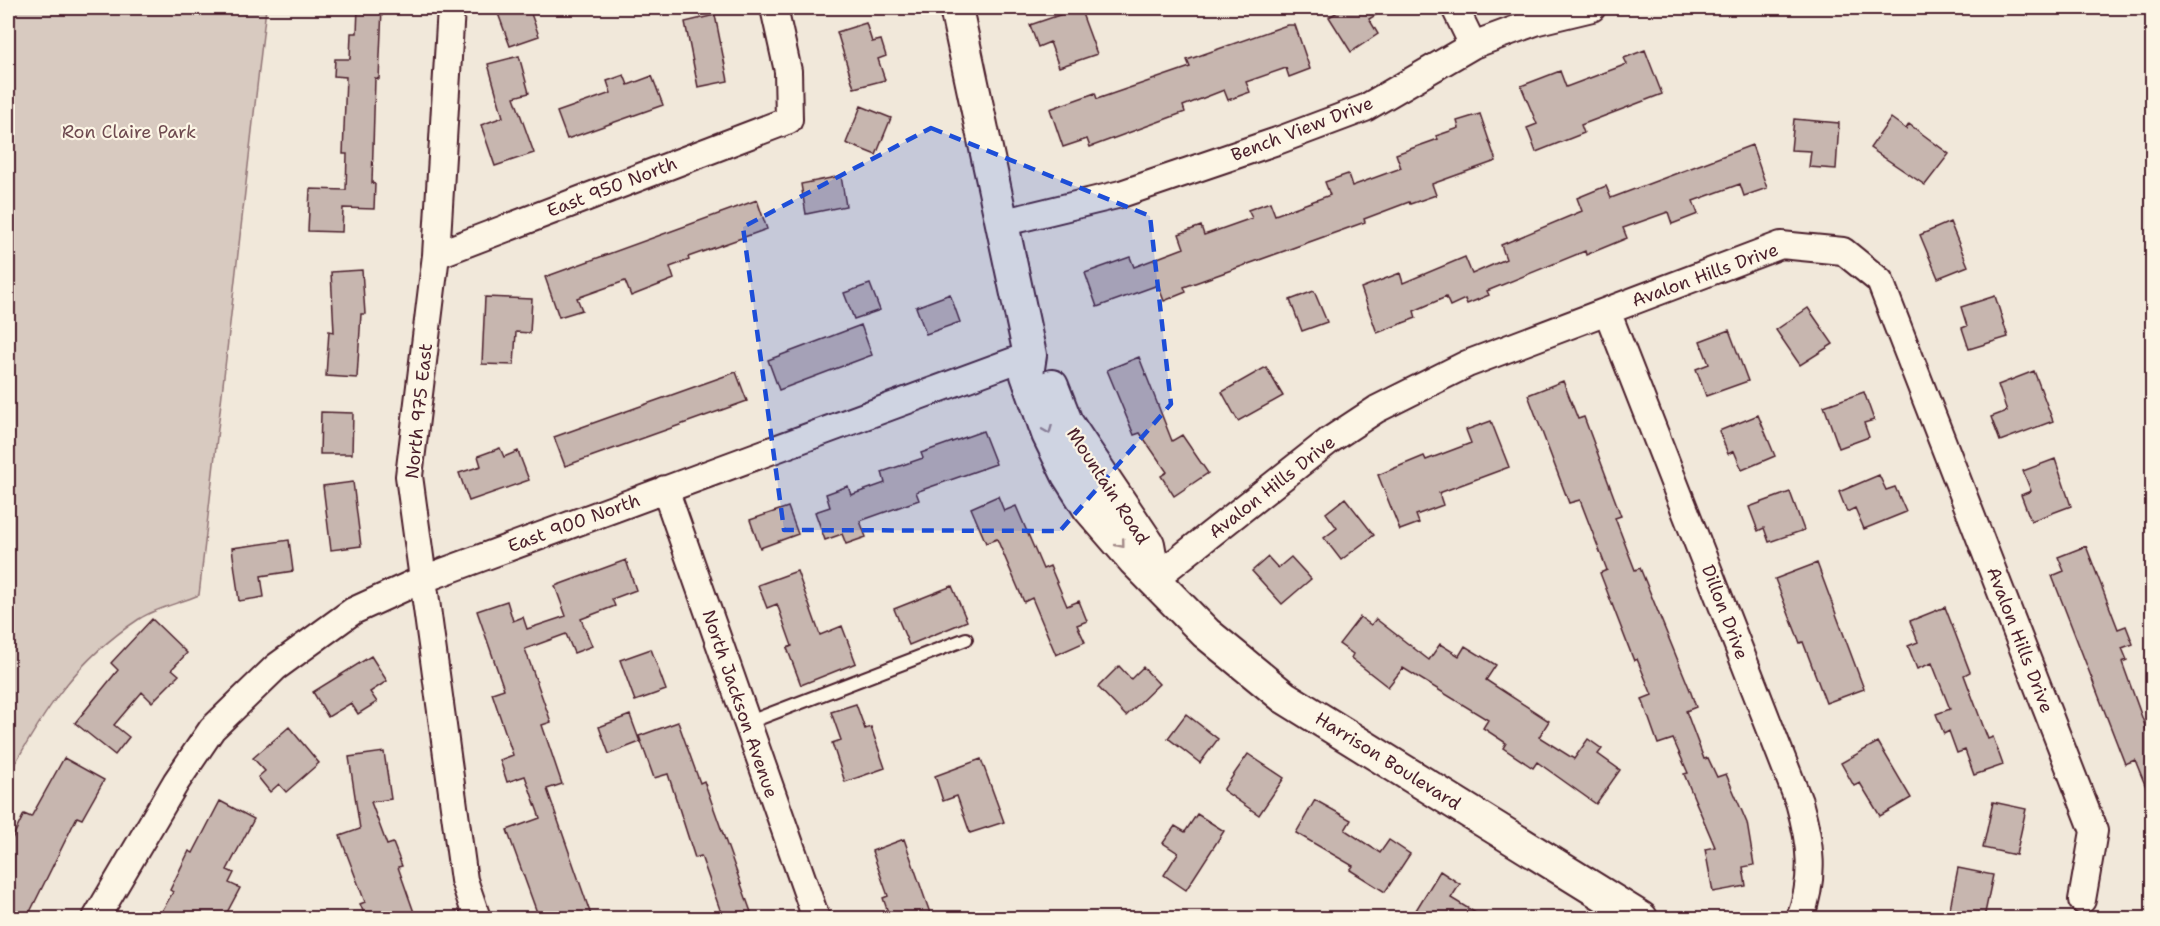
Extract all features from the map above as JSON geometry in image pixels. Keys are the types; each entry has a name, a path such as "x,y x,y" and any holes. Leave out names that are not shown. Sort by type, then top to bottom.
{"street":[{"name":"North 975 East","path":"451,8 435,255 410,476 421,580 464,880 477,918"},
{"name":"East 950 North","path":"435,255 789,120 788,71 774,8"},
{"name":"Mountain Road","path":"956,8 1030,355 1045,368 1066,422 1085,446 1116,499 1148,544 1154,579"},
{"path":"1455,8 1473,45"},
{"name":"Bench View Drive","path":"1001,223 1130,192 1277,141 1365,108 1473,45 1538,21 1592,8"},
{"name":"Avalon Hills Drive","path":"1154,579 1330,440 1377,409 1467,364 1781,245 1843,251 1880,281 2094,831 2082,900"},
{"name":"Dillon Drive","path":"1607,311 1799,802 1808,834 1812,863 1809,894 1800,918"},
{"name":"East 900 North","path":"96,918 176,782 212,729 276,666 353,611 421,580 1030,355"},
{"name":"North Jackson Avenue","path":"665,489 816,918"},
{"name":"Harrison Boulevard","path":"1154,579 1206,633 1284,697 1641,918"}],"lane":[{"path":"747,723 966,639"}],"highlighted area":[{"path":"931,128 1150,216 1171,404 1060,531 784,530 743,227"}],"green space":[{"name":"Ron Claire Park","path":"8,8 266,8 199,595 146,615 116,635 97,652 79,670 48,709 8,776"}],"building":[{"path":"358,8 382,8 379,79 375,78 372,183 375,184 374,209 343,208 342,232 308,231 310,189 346,190 347,154 343,154 346,77 334,76 335,59 350,59 351,33 357,33"},
{"path":"496,8 529,8 539,36 510,46"},
{"path":"1080,8 1097,54 1059,67 1050,42 1038,47 1030,25"},
{"path":"1344,8 1387,8 1369,19 1378,34 1351,52 1329,17"},
{"path":"715,15 728,81 698,87 685,22"},
{"path":"866,23 872,42 881,40 886,56 878,59 885,80 854,88 837,32"},
{"path":"1287,25 1295,25 1310,69 1289,77 1286,68 1246,82 1250,92 1228,100 1224,90 1183,106 1185,112 1090,147 1087,139 1063,147 1050,109 1095,93 1097,99 1190,67 1187,60"},
{"path":"1645,50 1662,94 1581,125 1584,133 1536,152 1527,128 1537,124 1521,86 1560,71 1566,87 1627,64 1624,58"},
{"path":"519,56 529,93 514,97 534,153 495,166 481,125 503,117 488,64"},
{"path":"624,75 628,85 652,76 663,105 567,139 557,112 611,93 607,81"},
{"path":"861,106 891,118 876,155 846,143"},
{"path":"1480,114 1496,161 1432,184 1436,195 1410,204 1409,202 1364,219 1365,222 1184,287 1186,292 1164,301 1158,285 1097,307 1085,273 1130,257 1134,267 1184,248 1179,234 1201,226 1204,235 1252,218 1248,210 1270,202 1275,215 1330,195 1325,182 1348,174 1352,186 1401,168 1396,154 1438,139 1436,136 1459,128 1457,121"},
{"path":"1891,118 1906,129 1909,124 1949,154 1925,185 1870,148"},
{"path":"1794,119 1839,123 1836,169 1809,167 1811,151 1791,150"},
{"path":"1752,145 1767,188 1744,196 1740,184 1693,201 1698,214 1672,224 1668,212 1623,228 1627,238 1586,255 1585,251 1487,291 1489,295 1467,304 1465,299 1450,306 1446,297 1414,311 1416,318 1377,333 1361,288 1400,273 1403,283 1465,257 1472,274 1506,259 1501,245 1582,211 1577,198 1606,186 1611,198"},
{"path":"841,176 846,206 806,214 801,184"},
{"path":"757,200 767,229 688,257 689,260 670,267 674,279 631,296 625,281 577,298 582,310 559,317 545,277"},
{"path":"1950,222 1968,266 1938,278 1920,235"},
{"path":"362,270 365,314 361,314 357,378 326,376 329,331 334,332 331,272"},
{"path":"870,284 880,310 854,319 844,293"},
{"path":"1314,291 1327,322 1302,331 1290,300"},
{"path":"950,294 960,322 926,334 916,307"},
{"path":"1995,296 2008,337 1969,349 1962,328 1967,326 1961,307"},
{"path":"485,297 532,299 530,333 516,332 514,365 482,364"},
{"path":"1808,308 1833,344 1800,365 1776,330"},
{"path":"861,325 872,355 779,390 768,360"},
{"path":"1729,330 1748,381 1706,396 1696,369 1709,364 1700,341"},
{"path":"1139,357 1172,441 1182,435 1208,473 1174,496 1161,476 1167,472 1140,433 1134,435 1107,370"},
{"path":"1266,367 1283,396 1238,421 1222,392"},
{"path":"2034,371 2053,421 2000,441 1991,417 2007,411 1998,385"},
{"path":"736,372 747,401 565,466 554,437"},
{"path":"1563,381 1578,419 1584,417 1621,516 1615,518 1635,570 1640,568 1690,690 1696,707 1686,711 1704,759 1708,758 1717,777 1726,774 1747,823 1754,865 1743,867 1746,886 1713,892 1705,849 1715,847 1684,774 1688,773 1673,739 1658,744 1642,699 1652,695 1637,659 1634,661 1600,573 1607,570 1580,500 1569,503 1528,395"},
{"path":"1864,392 1874,420 1864,423 1869,437 1839,448 1824,406"},
{"path":"321,412 353,413 352,454 320,454"},
{"path":"1758,415 1775,456 1742,470 1734,451 1728,454 1719,431"},
{"path":"1491,421 1509,467 1439,493 1443,505 1416,515 1419,523 1400,530 1378,475 1424,456 1426,460 1471,443 1466,430"},
{"path":"983,431 996,464 916,492 919,500 860,521 866,537 846,544 842,534 825,540 815,512 830,507 826,494 848,486 851,495 885,483 882,472 923,458 921,453"},
{"path":"500,448 504,457 518,451 529,480 469,501 459,473 481,466 478,456"},
{"path":"2055,459 2071,506 2031,521 2021,495 2031,491 2023,471"},
{"path":"1879,475 1886,490 1895,487 1906,512 1864,529 1855,508 1847,512 1839,492"},
{"path":"353,482 361,546 331,550 323,486"},
{"path":"1790,492 1804,530 1769,542 1764,528 1758,531 1749,507"},
{"path":"998,496 1004,511 1016,506 1043,569 1050,566 1067,606 1079,601 1087,621 1077,625 1085,642 1056,655 1032,598 1024,602 997,539 986,543 971,508"},
{"path":"1345,498 1374,535 1341,560 1324,538 1337,528 1326,513"},
{"path":"788,507 798,534 760,548 750,520"},
{"path":"289,540 293,571 261,576 264,597 239,601 232,548"},
{"path":"2086,546 2118,629 2126,626 2133,644 2122,648 2127,660 2122,662 2152,745 2152,802 2135,760 2125,764 2052,576 2064,571 2058,557"},
{"path":"1268,557 1278,568 1291,557 1311,579 1282,604 1252,571"},
{"path":"626,560 636,590 612,599 615,606 581,619 592,646 574,653 566,634 525,649 551,722 542,725 562,784 547,789 592,918 539,918 507,830 540,818 525,776 507,782 500,760 513,755 492,693 504,689 477,611 507,601 513,621 523,617 527,629 566,616 555,586"},
{"path":"1817,563 1864,689 1826,703 1803,642 1800,643 1775,579"},
{"path":"797,571 820,635 842,626 856,663 801,685 787,648 792,646 777,604 767,608 758,585"},
{"path":"952,586 967,621 909,645 894,609"},
{"path":"1945,607 1970,672 1964,675 1988,739 1993,737 2003,765 1974,775 1965,750 1957,753 1949,731 1944,734 1936,714 1950,709 1932,663 1917,669 1908,646 1918,642 1910,621"},
{"path":"1360,617 1371,625 1376,619 1429,660 1440,644 1459,656 1465,646 1496,665 1486,680 1549,721 1539,737 1574,759 1588,739 1602,749 1598,754 1620,770 1596,804 1537,762 1533,768 1503,748 1506,743 1483,728 1488,720 1403,668 1388,687 1351,658 1353,654 1339,644"},
{"path":"152,619 187,653 172,669 179,675 152,702 142,692 114,725 129,737 115,755 75,723 118,670 111,663"},
{"path":"651,649 666,690 635,701 620,660"},
{"path":"371,656 387,681 370,692 377,702 358,714 351,703 328,717 313,692"},
{"path":"1119,666 1131,679 1143,667 1159,684 1126,716 1098,687"},
{"path":"856,704 865,729 871,727 885,768 845,782 832,743 841,740 831,712"},
{"path":"1186,714 1218,739 1200,763 1168,738"},
{"path":"630,715 640,742 609,754 599,727"},
{"path":"678,722 700,783 704,781 751,912 732,918 723,918 701,856 695,858 668,774 654,778 639,736"},
{"path":"289,727 319,763 286,792 279,784 270,792 258,777 265,771 253,758"},
{"path":"1878,742 1911,798 1880,816 1860,783 1854,786 1841,763"},
{"path":"384,752 391,799 371,802 387,845 393,843 402,866 398,867 416,918 366,918 360,904 365,902 340,836 360,829 349,757"},
{"path":"1248,754 1284,778 1259,815 1223,790"},
{"path":"64,758 104,780 82,819 77,817 27,918 8,918 8,847 24,814 31,817"},
{"path":"981,759 1004,822 970,833 957,796 943,801 935,776"},
{"path":"1315,800 1351,820 1345,830 1380,853 1389,840 1410,854 1385,892 1350,870 1353,866 1296,833"},
{"path":"220,801 254,819 227,870 234,873 229,883 240,888 224,918 158,918 173,892 170,890 189,851 193,853"},
{"path":"1993,802 2026,809 2016,855 1983,848"},
{"path":"1197,814 1224,831 1186,890 1164,875 1178,853 1163,843 1175,826 1185,832"},
{"path":"904,839 930,913 913,918 890,918 883,898 888,896 872,851"},
{"path":"1958,868 1993,875 1984,918 1948,918"},
{"path":"1440,871 1460,884 1451,898 1484,918 1429,918 1416,910"}]}
